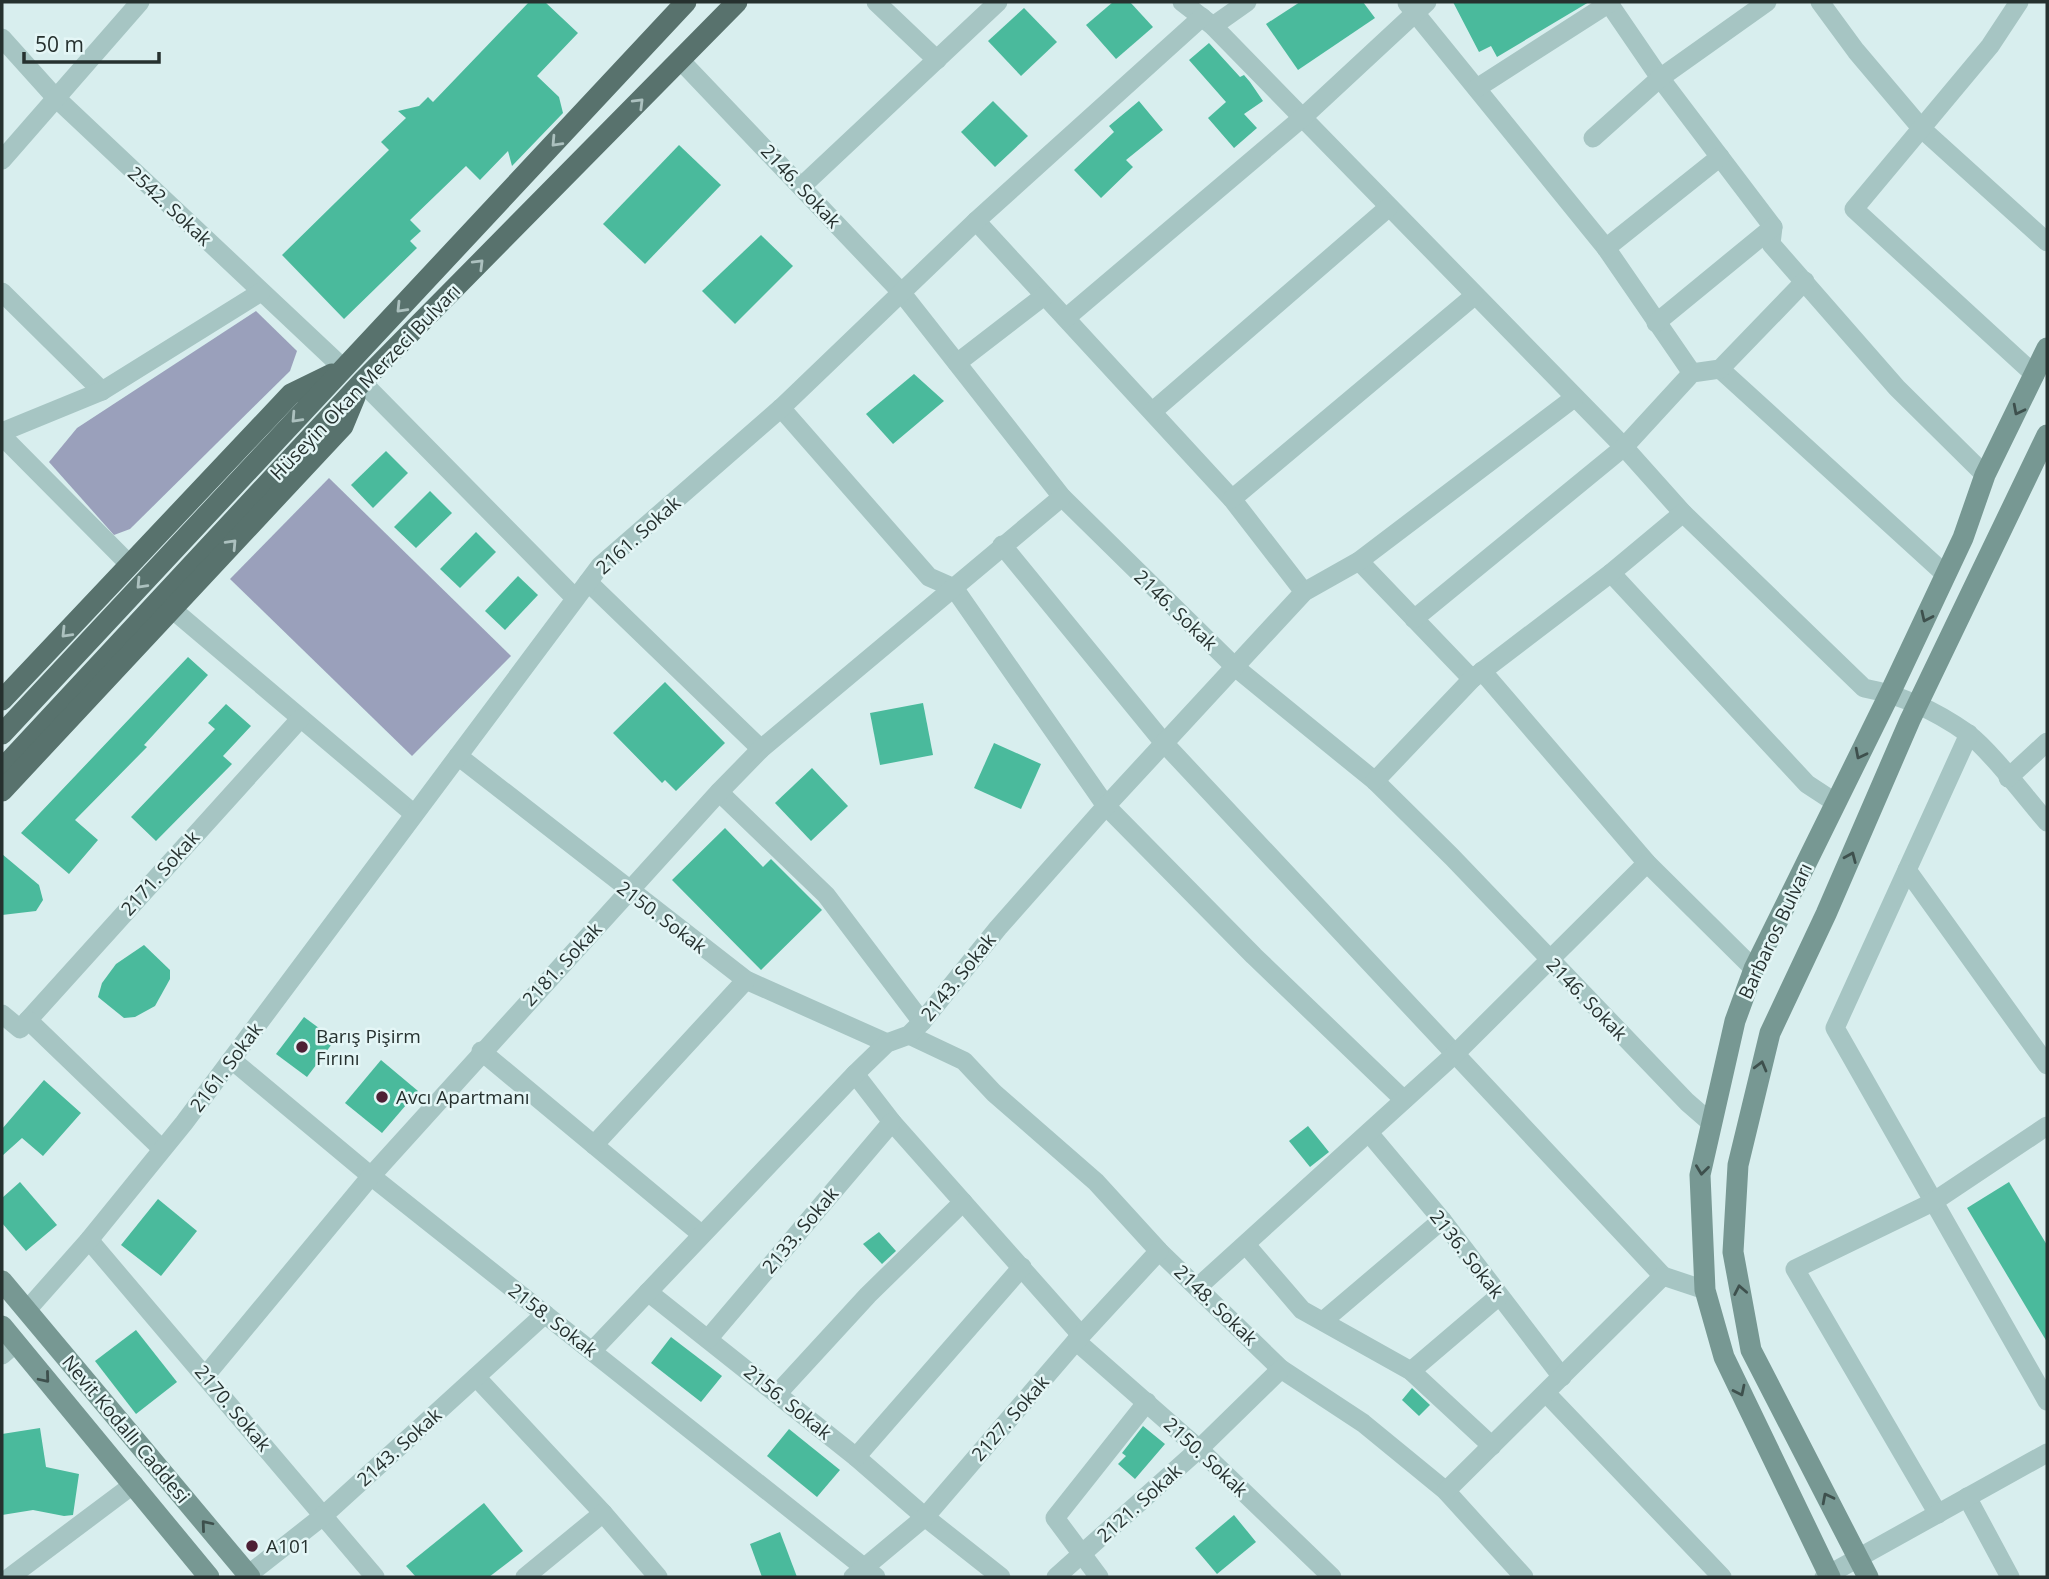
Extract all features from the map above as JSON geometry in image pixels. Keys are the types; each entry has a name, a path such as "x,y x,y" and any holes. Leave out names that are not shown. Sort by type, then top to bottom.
{"main road":[{"name":"Hüseyin Okan Merzeci Bulvarı","path":"2,733 685,2"},
{"name":"Hüseyin Okan Merzeci Bulvarı","path":"2,769 362,382 737,2"},
{"path":"2,700 291,394 343,368"},
{"path":"2,791 343,426 362,382"}],"street":[{"path":"2,160 140,2"},
{"path":"876,2 937,60"},
{"path":"802,186 998,2"},
{"path":"1182,2 1207,22 1302,118 1624,447 1683,513 1864,688 1891,693 1969,734 2047,822"},
{"name":"2161. Sokak","path":"27,1310 89,1240 232,1060 600,566 781,408 976,221 1207,22 1247,2"},
{"path":"1477,88 1609,2 1660,78 1773,227 1771,244 1897,388 1985,475"},
{"path":"1593,138 1660,78 1767,2"},
{"path":"1820,2 1856,51 1922,129 2047,242"},
{"path":"2019,2 1990,46 1854,209 2035,375"},
{"path":"1066,318 1302,118 1416,5 1477,88 1606,248 1692,373"},
{"name":"2542. Sokak","path":"2,38 55,97 343,368"},
{"name":"2146. Sokak","path":"681,61 901,292 1062,497 1235,667 1375,782 1452,857 1687,1102 1710,1122"},
{"path":"1606,248 1720,157"},
{"path":"1153,411 1389,207"},
{"path":"976,221 1232,499 1304,592"},
{"path":"1656,323 1773,227"},
{"path":"1414,619 1624,447 1692,373 1720,369 1805,281"},
{"path":"2,292 102,391"},
{"path":"130,565 2,434 102,391 261,292"},
{"path":"957,363 1044,296"},
{"path":"1232,499 1474,296"},
{"name":"Barbaros Bulvarı","path":"1828,1576 1724,1357 1705,1290 1700,1175 1735,1021 1754,968 1891,693 1946,575 1985,475 2047,348"},
{"path":"1720,369 1946,575"},
{"path":"362,382 575,598"},
{"name":"2143. Sokak","path":"593,1350 855,1074 887,1043 915,1029 998,928 1106,806 1304,592 1359,561 1574,398"},
{"path":"781,408 929,577 954,588 1106,806 1254,956 1404,1100"},
{"name":"Barbaros Bulvarı","path":"1863,1568 1751,1350 1733,1252 1738,1165 1770,1032 1826,914 1918,705 2047,435"},
{"name":"2181. Sokak","path":"206,1375 371,1175 719,792 761,749 1062,497"},
{"path":"1375,782 1477,675 1611,573 1683,513"},
{"path":"1002,545 1164,743 1663,1276 1705,1290"},
{"path":"1359,561 1414,619 1477,675 1647,863 1754,968"},
{"path":"1611,573 1807,785 1836,803"},
{"path":"588,582 761,749"},
{"path":"172,609 414,814"},
{"name":"2171. Sokak","path":"24,1024 300,719"},
{"path":"1969,734 1835,1028 2047,1401"},
{"path":"2008,778 2047,742"},
{"name":"2150. Sokak","path":"458,756 746,980 887,1043"},
{"path":"719,792 826,895 915,1029"},
{"path":"1198,1287 1247,1246 1456,1053 1647,863"},
{"path":"1907,870 2047,1065"},
{"path":"594,1146 746,980"},
{"path":"2,1014 24,1024 162,1149"},
{"name":"2148. Sokak","path":"915,1029 964,1061 994,1093 1096,1182 1159,1251 1281,1368 1363,1423 1446,1490 1524,1577"},
{"path":"481,1051 701,1234"},
{"name":"2158. Sokak","path":"232,1060 371,1175 593,1350 865,1574"},
{"name":"2150. Sokak","path":"855,1074 892,1122 1022,1267 1078,1338 1332,1577"},
{"name":"2133. Sokak","path":"708,1339 892,1122"},
{"path":"1938,1514 1795,1269 1933,1202 2047,1126"},
{"name":"2136. Sokak","path":"1369,1133 1442,1220 1562,1377"},
{"path":"777,1394 868,1295 963,1202"},
{"path":"1324,1321 1442,1220"},
{"name":"2170. Sokak","path":"89,1240 375,1577"},
{"path":"1247,1246 1302,1310 1411,1371 1492,1446"},
{"name":"2127. Sokak","path":"865,1574 925,1517 1078,1338 1159,1251"},
{"path":"856,1457 1022,1267"},
{"path":"1446,1490 1663,1276"},
{"name":"Nevit Kodallı Caddesi","path":"2,1281 249,1576"},
{"name":"2156. Sokak","path":"648,1292 856,1457 925,1517 1001,1577"},
{"path":"1411,1371 1499,1296"},
{"name":"2143. Sokak","path":"249,1576 323,1516 545,1314"},
{"name":"Nevit Kodallı Caddesi","path":"2,1326 9,1349 134,1484 209,1577"},
{"name":"2121. Sokak","path":"1056,1577 1199,1449 1281,1368"},
{"path":"476,1377 603,1513 658,1577"},
{"path":"1546,1392 1722,1577"},
{"path":"1099,1577 1055,1517 1147,1402"},
{"path":"1828,1576 1863,1568 1938,1514 2047,1453"},
{"path":"10,1577 134,1484"},
{"path":"1968,1497 2010,1577"},
{"path":"525,1577 603,1513"}],"shaded area":[{"path":"256,311 297,351 290,371 130,529 114,535 49,462 77,428"},
{"path":"329,478 511,656 412,756 230,579"}],"building":[{"path":"529,2 545,2 578,33 537,76 559,97 563,113 512,166 508,151 480,180 466,166 410,220 421,231 410,241 417,248 344,319 282,255 389,150 381,142 406,118 398,111 419,106 428,97 433,102"},
{"path":"1113,2 1130,2 1153,27 1116,59 1086,25"},
{"path":"1300,2 1363,2 1375,18 1298,70 1266,24"},
{"path":"1453,2 1589,2 1497,57 1491,46 1479,52"},
{"path":"1024,8 1057,42 1021,76 988,41"},
{"path":"1209,43 1240,77 1244,75 1263,101 1244,114 1257,128 1234,148 1208,118 1226,102 1189,60"},
{"path":"993,101 1028,136 995,167 961,132"},
{"path":"1139,101 1163,130 1126,160 1133,167 1101,198 1074,170 1114,132 1109,126"},
{"path":"679,145 721,185 645,264 603,224"},
{"path":"761,235 793,266 735,324 702,291"},
{"path":"914,374 944,401 893,444 866,414"},
{"path":"386,451 408,473 373,508 351,485"},
{"path":"430,491 452,513 416,548 394,527"},
{"path":"476,532 496,552 460,588 440,569"},
{"path":"518,576 538,595 505,630 485,611"},
{"path":"188,657 208,675 144,745 147,747 75,820 98,840 69,874 21,833"},
{"path":"665,682 725,743 676,791 665,780 662,783 613,733"},
{"path":"923,703 933,755 880,765 870,713"},
{"path":"226,704 251,726 223,756 232,764 156,841 131,817 215,729 208,723"},
{"path":"994,743 1041,764 1021,809 974,788"},
{"path":"812,768 848,806 811,841 775,803"},
{"path":"725,828 763,867 771,859 822,910 761,970 672,880"},
{"path":"2,854 39,885 43,900 36,911 2,915"},
{"path":"144,945 170,970 170,979 155,1006 135,1017 124,1018 98,997 102,983 116,964"},
{"path":"304,1017 335,1040 307,1077 276,1054"},
{"name":"Avcı Apartmanı","path":"381,1060 418,1091 382,1133 345,1103"},
{"path":"44,1080 81,1113 43,1156 22,1138 2,1156 2,1129"},
{"path":"1308,1126 1329,1152 1310,1167 1289,1141"},
{"path":"20,1182 57,1225 26,1251 2,1223 2,1198"},
{"path":"2009,1182 2047,1245 2047,1342 1967,1208"},
{"path":"158,1199 197,1231 161,1276 121,1245"},
{"path":"879,1232 896,1251 882,1264 863,1244"},
{"path":"136,1330 177,1382 136,1414 95,1361"},
{"path":"671,1337 722,1376 701,1402 651,1363"},
{"path":"1412,1388 1430,1405 1419,1416 1402,1400"},
{"path":"1143,1426 1165,1444 1135,1479 1118,1464 1126,1456 1122,1453"},
{"path":"40,1428 46,1467 79,1474 73,1515 64,1516 33,1510 2,1515 2,1434"},
{"path":"789,1429 840,1470 817,1497 767,1456"},
{"path":"484,1503 523,1551 489,1577 416,1577 406,1566"},
{"path":"1234,1515 1256,1542 1217,1574 1195,1548"},
{"path":"780,1532 797,1577 762,1577 750,1544"}],"place":[{"name":"Barış Pişirm Fırını","path":"302,1047"},
{"name":"Avcı Apartmanı","path":"382,1097"},
{"name":"A101","path":"252,1546"}]}
